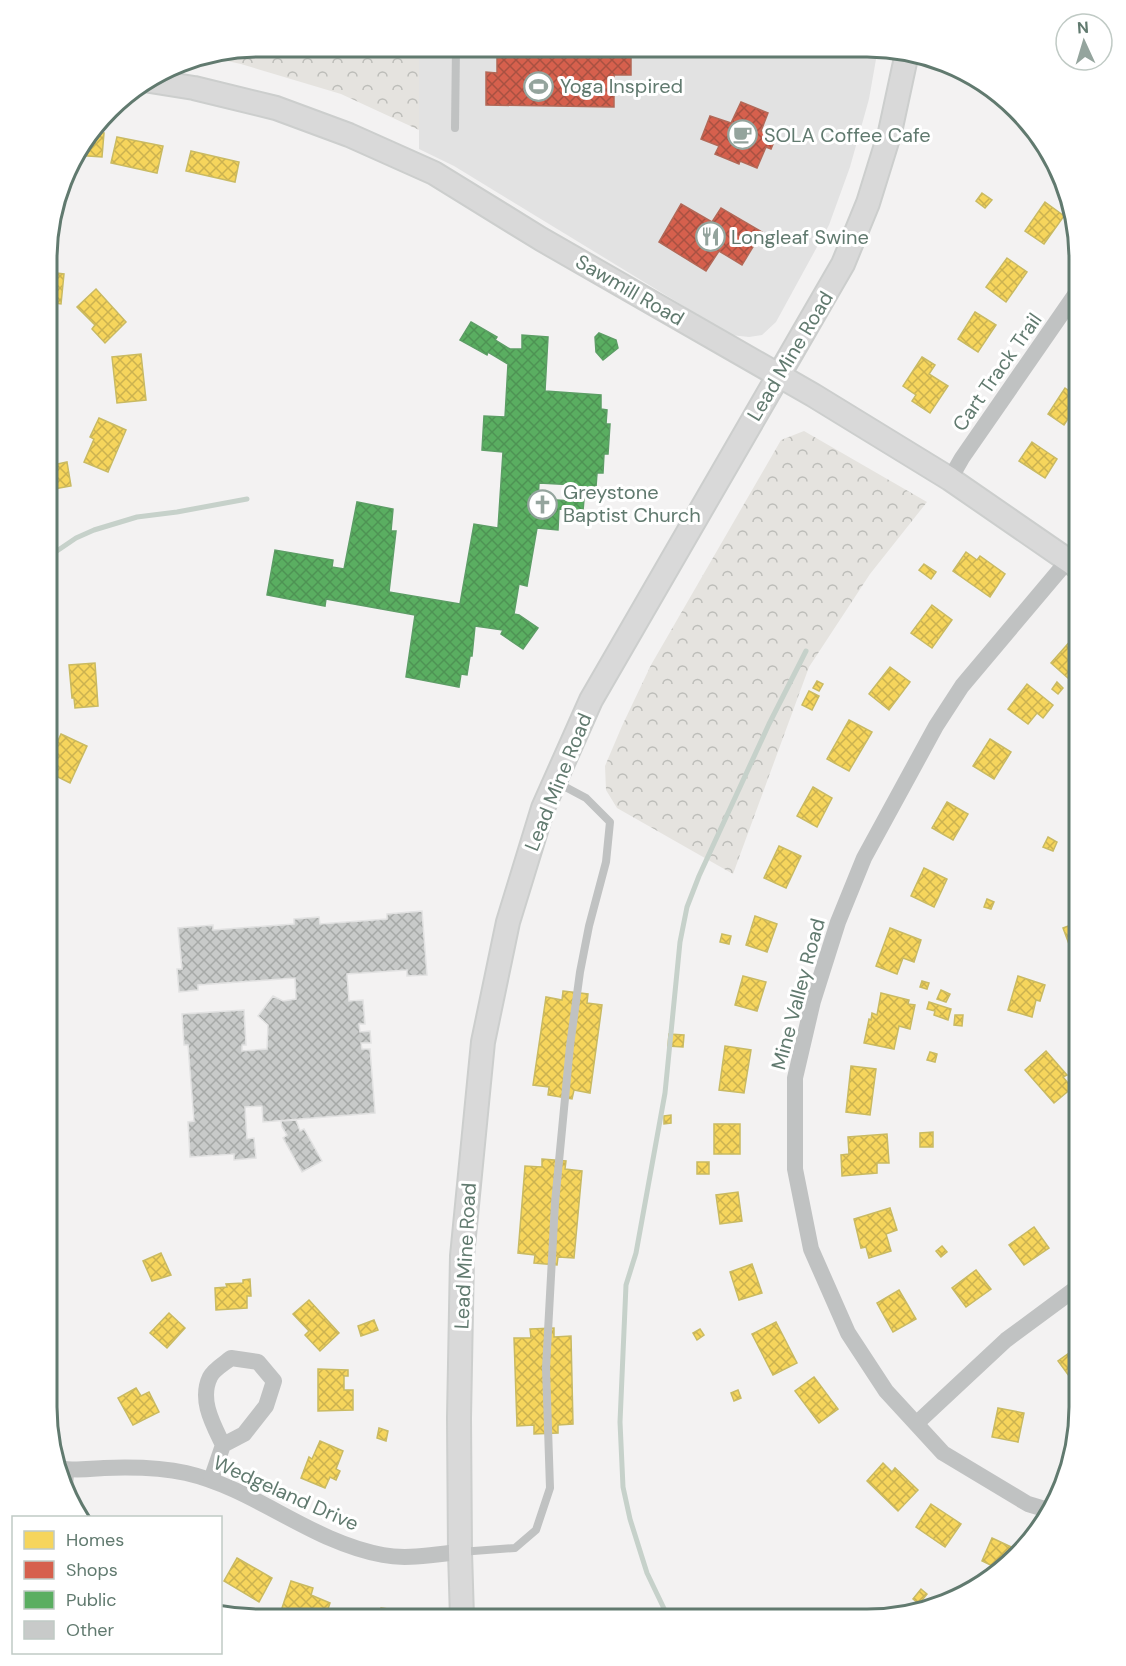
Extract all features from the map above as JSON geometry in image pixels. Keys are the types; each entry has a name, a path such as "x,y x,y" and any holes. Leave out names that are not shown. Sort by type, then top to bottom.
{"main road":[{"name":"Lead Mine Road","path":"462,1609 462,1256 467,1186 483,1042 508,922 543,808 591,700 843,264 868,203 890,132 905,61"},
{"name":"Sawmill Road","path":"161,83 194,88 276,108 349,135 434,173 541,239 780,376 950,479 1069,560"}],"street":[{"name":"Cart Track Trail","path":"950,479 962,458 1069,305"},
{"name":"Mine Valley Road","path":"1041,1508 1028,1504 943,1453 886,1391 848,1333 811,1249 795,1169 795,1078 813,1001 838,922 864,858 936,726 962,686 1069,568"},
{"path":"917,1423 1006,1340 1069,1293"},
{"path":"210,1480 223,1445 244,1434 266,1406 274,1381 258,1362 231,1358 210,1375 205,1397 223,1445"},
{"name":"Wedgeland Drive","path":"67,1469 154,1468 186,1473 210,1480 258,1501 302,1526 347,1545 393,1556 413,1557 460,1552"}],"lane":[{"path":"455,128 456,57"},
{"path":"460,1552 515,1548 536,1530 550,1488 546,1368 555,1203 570,1046 580,972 589,926 606,862 610,822 586,798 555,782"}],"shaded area":[{"path":"419,57 876,58 869,99 850,167 829,225 776,322 762,335 749,337 731,335 454,166 419,149"}],"green space":[{"path":"246,57 419,57 419,130 341,94 224,60"},
{"path":"804,431 927,502 870,574 809,667 733,874 617,808 606,790 605,766 651,665 781,440"}],"building: Homes":[{"path":"102,133 104,133 102,157 85,156"},
{"path":"117,137 163,146 157,173 111,163"},
{"path":"191,151 239,162 235,182 186,171"},
{"path":"982,193 992,200 985,208 976,201"},
{"path":"1045,202 1064,216 1044,244 1025,231"},
{"path":"1007,258 1027,272 1006,302 986,287"},
{"path":"57,273 64,274 61,304 57,303"},
{"path":"96,289 126,322 105,343 92,329 95,325 77,307"},
{"path":"975,312 996,325 978,352 958,339"},
{"path":"141,354 146,400 117,403 112,357"},
{"path":"922,357 935,365 929,374 948,386 930,413 912,401 916,395 903,386"},
{"path":"1065,388 1069,391 1069,417 1064,425 1048,414"},
{"path":"99,418 126,430 108,472 84,462 94,439 90,437"},
{"path":"1032,442 1057,459 1045,478 1019,461"},
{"path":"67,462 71,486 57,488 57,464"},
{"path":"966,552 977,560 980,556 1005,574 990,597 953,571"},
{"path":"924,564 936,572 931,579 919,570"},
{"path":"932,605 952,620 932,648 911,633"},
{"path":"1069,642 1069,679 1051,663"},
{"path":"95,663 98,706 75,708 69,665"},
{"path":"890,667 910,682 889,710 869,694"},
{"path":"817,681 823,684 819,691 813,688"},
{"path":"1057,682 1063,688 1058,694 1052,689"},
{"path":"1027,684 1053,705 1043,718 1037,713 1028,724 1008,709"},
{"path":"809,691 819,696 812,710 802,705"},
{"path":"849,720 872,732 849,771 827,759"},
{"path":"61,734 87,746 70,783 57,776 57,743"},
{"path":"990,739 1011,752 994,779 973,766"},
{"path":"813,787 832,798 817,827 797,816"},
{"path":"947,802 968,814 953,840 932,828"},
{"path":"1048,837 1057,842 1053,851 1043,847"},
{"path":"779,846 801,856 786,888 764,878"},
{"path":"924,868 947,879 934,907 911,896"},
{"path":"987,899 994,902 991,909 984,907"},
{"path":"755,916 777,924 767,952 746,945"},
{"path":"1069,926 1069,944 1063,928"},
{"path":"890,928 921,940 914,962 903,958 897,974 876,966"},
{"path":"722,934 731,936 729,944 720,942"},
{"path":"743,976 766,982 757,1011 735,1005"},
{"path":"1018,976 1045,985 1040,1001 1036,1000 1032,1017 1008,1010"},
{"path":"922,981 929,983 927,989 920,987"},
{"path":"941,990 950,994 946,1002 937,999"},
{"path":"563,991 588,994 587,1003 602,1005 590,1093 574,1090 572,1099 548,1095 549,1087 533,1085 546,997 562,1000"},
{"path":"881,993 909,1000 908,1004 915,1005 910,1029 899,1026 894,1049 864,1043 869,1019 871,1020 872,1013 877,1015"},
{"path":"929,1002 951,1009 948,1020 934,1015 935,1011 927,1009"},
{"path":"955,1015 963,1015 962,1026 954,1025"},
{"path":"669,1034 684,1035 683,1047 668,1046"},
{"path":"725,1046 751,1050 744,1093 719,1090"},
{"path":"1046,1051 1067,1075 1063,1077 1069,1084 1069,1090 1054,1103 1025,1070"},
{"path":"930,1052 937,1054 935,1062 927,1060"},
{"path":"851,1066 876,1069 870,1115 846,1112"},
{"path":"671,1115 671,1123 664,1124 664,1116"},
{"path":"714,1124 740,1124 740,1154 714,1154"},
{"path":"933,1132 933,1147 920,1147 920,1133"},
{"path":"887,1134 889,1163 877,1163 877,1173 842,1176 841,1155 849,1154 848,1137"},
{"path":"542,1159 566,1161 565,1169 582,1171 574,1258 558,1257 557,1265 534,1263 535,1255 518,1253 525,1166 542,1167"},
{"path":"697,1162 709,1162 709,1174 697,1174"},
{"path":"738,1192 742,1221 720,1224 716,1195"},
{"path":"890,1208 897,1230 886,1234 891,1251 869,1258 866,1247 861,1248 854,1219"},
{"path":"1034,1227 1049,1248 1024,1265 1009,1245"},
{"path":"942,1246 947,1252 941,1257 936,1251"},
{"path":"161,1253 171,1275 152,1281 143,1261"},
{"path":"752,1264 762,1293 739,1300 730,1272"},
{"path":"976,1270 991,1289 966,1307 952,1288"},
{"path":"250,1279 251,1296 247,1296 247,1308 216,1310 215,1288 227,1287 226,1284 243,1283 243,1280"},
{"path":"899,1290 916,1319 893,1332 877,1303"},
{"path":"309,1300 339,1333 320,1351 305,1335 309,1331 293,1314"},
{"path":"169,1313 185,1328 167,1348 150,1333"},
{"path":"374,1320 378,1330 361,1336 358,1326"},
{"path":"776,1322 797,1363 773,1375 752,1334"},
{"path":"554,1328 554,1337 571,1336 573,1424 558,1425 558,1433 534,1434 534,1425 517,1426 514,1338 531,1338 530,1329"},
{"path":"700,1329 704,1335 697,1340 693,1333"},
{"path":"1069,1353 1069,1376 1058,1361"},
{"path":"318,1369 348,1370 348,1376 344,1376 344,1390 353,1390 353,1410 318,1411"},
{"path":"814,1377 838,1409 819,1423 795,1391"},
{"path":"136,1388 141,1396 149,1392 159,1412 133,1425 118,1398"},
{"path":"738,1390 741,1398 734,1401 731,1393"},
{"path":"998,1408 1024,1413 1018,1442 992,1437"},
{"path":"379,1428 388,1431 386,1441 377,1438"},
{"path":"320,1441 343,1451 336,1469 340,1471 336,1480 330,1477 325,1488 301,1478 309,1457 312,1459"},
{"path":"883,1463 892,1472 895,1468 918,1490 898,1511 867,1481"},
{"path":"931,1504 961,1524 945,1547 916,1527"},
{"path":"992,1538 1012,1547 991,1565 982,1561"},
{"path":"237,1558 272,1578 259,1602 224,1581"},
{"path":"291,1581 313,1588 311,1595 330,1603 328,1609 282,1609"},
{"path":"921,1589 927,1594 922,1601 917,1602 913,1599"}],"building: Shops":[{"path":"497,57 631,57 631,75 614,75 614,107 486,105 486,72 497,73"},
{"path":"741,102 768,113 761,131 776,137 771,149 766,147 757,168 740,161 739,164 715,154 719,146 701,139 710,116 731,123"},
{"name":"Longleaf Swine","path":"681,204 712,222 721,208 762,232 742,265 719,251 706,271 659,242"}],"building: Public":[{"name":"Greystone Baptist Church","path":"471,322 497,337 495,340 510,349 522,349 522,335 548,337 545,391 601,395 601,409 607,410 606,424 610,424 608,454 604,454 603,473 597,473 596,487 585,487 583,511 559,509 558,530 537,528 527,586 519,584 514,614 538,628 523,649 501,634 503,630 475,626 472,656 470,656 467,675 461,674 459,687 406,677 415,615 326,599 325,606 267,595 275,550 333,560 332,567 344,569 357,502 393,509 391,531 396,531 389,592 460,604 474,524 498,528 503,452 482,450 484,416 505,417 508,364 460,340","holes":["539,483 576,485 575,501 538,499"]},
{"path":"599,333 616,340 618,348 603,360 596,352 595,337"}],"building: Other":[{"path":"422,911 427,975 407,976 407,970 347,974 349,1001 363,1000 365,1024 359,1024 360,1032 370,1031 371,1043 361,1043 362,1049 370,1049 375,1113 263,1122 262,1106 245,1107 247,1139 254,1138 256,1158 234,1160 234,1154 190,1157 188,1122 194,1121 188,1045 184,1045 182,1014 244,1010 246,1045 242,1045 242,1051 267,1049 268,1025 258,1016 273,996 283,1001 296,999 295,978 198,985 198,990 179,992 177,969 182,969 178,928 213,925 213,930 294,924 294,919 319,917 320,924 387,919 387,914"},
{"path":"296,1120 300,1131 304,1129 322,1161 302,1172 283,1138 287,1135 281,1121"}],"waterway":[{"path":"57,551 76,538 94,530 137,517 247,499"},
{"path":"664,1609 647,1573 630,1519 623,1487 620,1422 626,1285 636,1253 665,1093 680,942 687,907 769,724 806,651"}],"place":[{"name":"Yoga Inspired","path":"539,86"},
{"name":"SOLA Coffee Cafe","path":"743,135"},
{"name":"Longleaf Swine","path":"710,237"},
{"name":"Greystone Baptist Church","path":"542,504"}]}
